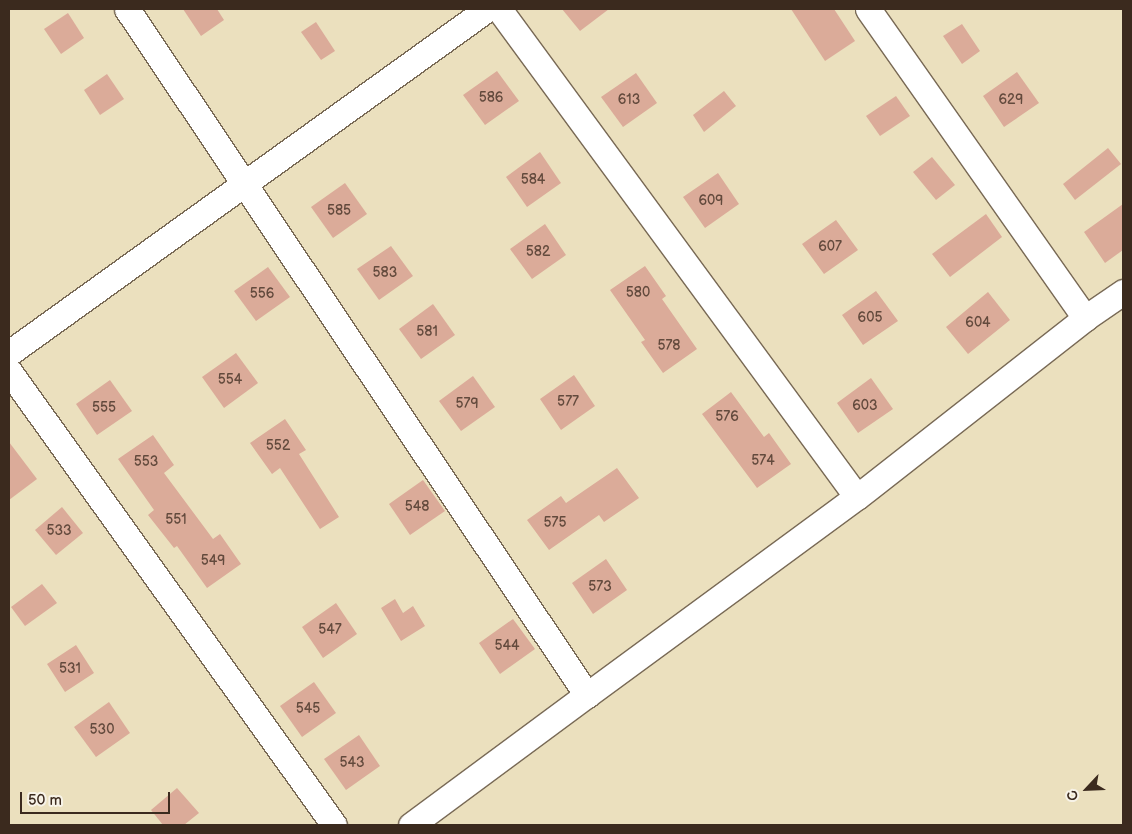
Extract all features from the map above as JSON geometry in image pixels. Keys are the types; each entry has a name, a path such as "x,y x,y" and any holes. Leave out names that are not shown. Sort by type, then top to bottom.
{"street":[{"path":"127,9 587,695"},
{"path":"9,352 487,9"},
{"path":"499,9 857,497"},
{"path":"868,9 1085,318"},
{"path":"411,825 857,497 1085,318 1123,292"},
{"path":"9,371 334,825"}],"building":[{"path":"183,9 217,9 224,20 201,36"},
{"path":"562,9 609,9 580,31"},
{"path":"791,9 834,9 855,41 825,61"},
{"path":"68,13 84,38 61,54 44,29"},
{"path":"316,22 335,51 321,60 301,32"},
{"path":"962,24 980,51 962,64 943,36"},
{"path":"497,71 519,101 485,125 463,95"},
{"path":"1017,72 1039,103 1004,127 983,96"},
{"path":"636,73 657,103 623,127 601,97"},
{"path":"107,74 124,99 100,115 84,90"},
{"path":"724,91 736,106 704,132 693,115"},
{"path":"896,96 910,116 880,136 866,116"},
{"path":"1108,148 1121,164 1075,200 1063,184"},
{"path":"540,152 561,183 527,207 506,177"},
{"path":"932,157 955,185 936,200 913,172"},
{"path":"718,173 739,204 705,228 683,197"},
{"path":"345,183 367,214 333,238 311,207"},
{"path":"1123,204 1123,250 1105,263 1084,232"},
{"path":"986,214 1002,237 950,277 932,254"},
{"path":"836,220 858,250 824,274 802,244"},
{"path":"545,224 566,255 532,279 510,249"},
{"path":"391,246 413,276 379,300 357,269"},
{"path":"645,266 666,296 662,299 697,349 663,373 641,342 645,340 610,290"},
{"path":"268,267 290,297 256,321 234,291"},
{"path":"876,291 898,321 863,345 842,315"},
{"path":"988,292 1010,320 968,354 946,327"},
{"path":"433,304 455,335 421,359 399,329"},
{"path":"236,353 258,383 224,408 202,377"},
{"path":"574,375 595,406 561,430 540,399"},
{"path":"473,376 495,407 461,431 439,401"},
{"path":"871,378 893,409 858,433 837,403"},
{"path":"110,380 132,411 97,435 76,404"},
{"path":"731,392 764,437 769,433 791,464 757,488 702,414"},
{"path":"285,419 306,450 299,454 339,517 320,529 280,468 272,474 250,443"},
{"path":"153,435 174,465 164,473 213,539 220,534 241,564 207,588 177,546 174,548 148,515 154,510 118,459"},
{"path":"9,442 37,479 9,500"},
{"path":"617,468 639,498 604,522 599,515 549,550 527,520 561,496 566,503"},
{"path":"423,480 445,511 410,535 389,504"},
{"path":"62,507 83,533 56,555 35,530"},
{"path":"606,559 627,590 593,614 572,583"},
{"path":"42,584 57,603 25,626 11,607"},
{"path":"395,599 403,613 413,606 425,626 401,641 381,608"},
{"path":"336,603 357,634 323,658 302,627"},
{"path":"513,619 535,649 500,674 479,643"},
{"path":"76,645 94,673 65,692 47,664"},
{"path":"314,682 336,713 302,737 280,706"},
{"path":"109,702 130,733 96,757 74,727"},
{"path":"359,735 380,766 346,790 324,759"},
{"path":"177,788 199,813 184,825 163,825 151,810"}]}
